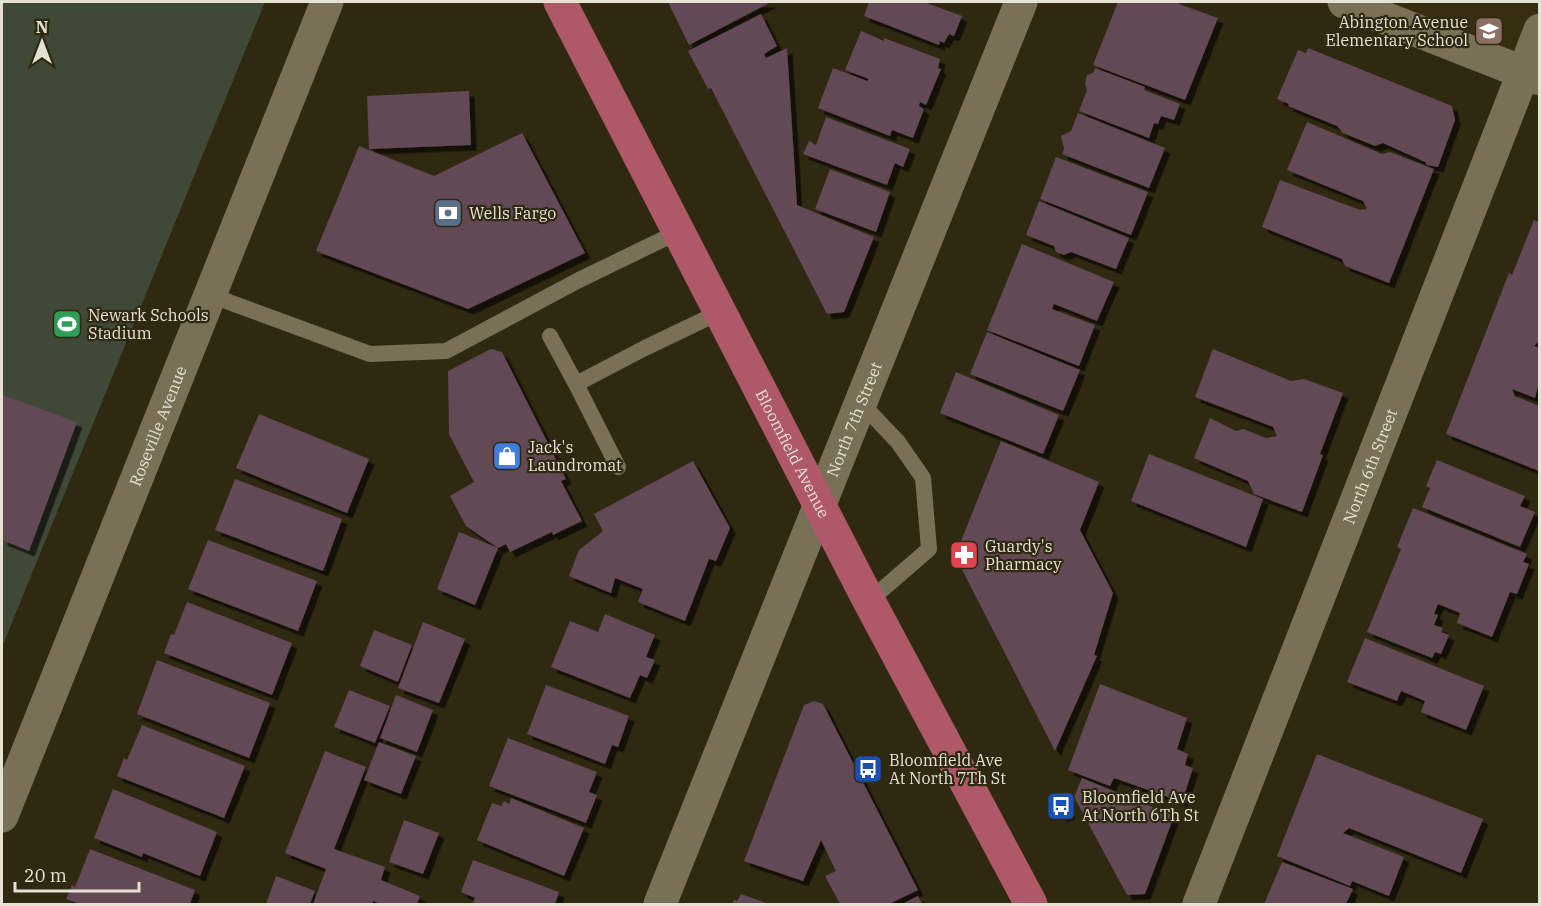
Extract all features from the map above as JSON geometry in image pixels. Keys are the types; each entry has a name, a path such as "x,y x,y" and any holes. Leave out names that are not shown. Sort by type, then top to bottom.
{"main road":[{"name":"Bloomfield Avenue","path":"560,2 869,601 1031,904"}],"street":[{"name":"Roseville Avenue","path":"2,816 327,2"},
{"name":"North 7th Street","path":"660,904 1021,2"},
{"path":"1344,2 1531,76"},
{"name":"North 6th Street","path":"1199,904 1531,76 1539,30"}],"lane":[{"path":"210,295 370,354 446,351 579,280 678,232"},
{"path":"576,384 720,312"},
{"path":"550,336 618,467"},
{"path":"860,402 898,442 923,478 929,549 869,601"}],"shaded area":[{"name":"Abington Avenue Elementary School","path":"1372,2 1539,2 1540,4 1519,59"}],"green space":[{"name":"Newark Schools Stadium","path":"2,2 265,2 2,647"}],"building":[{"path":"668,2 771,2 689,45"},
{"path":"869,2 924,2 962,16 954,36 949,34 944,43 940,41 939,45 864,16"},
{"path":"1118,2 1180,2 1179,4 1218,18 1185,100 1093,65"},
{"path":"761,14 777,46 764,54 766,58 787,48 797,205 874,237 844,312 827,314 711,88 708,89 688,51"},
{"path":"861,31 940,59 938,68 941,69 926,105 920,102 919,106 924,109 913,138 892,130 890,136 818,108 833,68 867,81 869,79 845,70"},
{"path":"1308,48 1452,106 1455,120 1438,167 1427,165 1383,143 1375,146 1343,133 1337,126 1288,106 1289,104 1277,99 1298,50 1306,53"},
{"path":"1095,68 1145,87 1144,90 1180,104 1174,120 1161,116 1158,124 1154,123 1149,138 1079,111 1087,90 1085,84 1087,75 1093,73"},
{"path":"469,91 471,145 369,149 367,96"},
{"path":"1078,113 1165,148 1149,188 1062,154 1064,149 1061,136 1071,131"},
{"path":"826,117 910,149 903,167 895,163 887,185 803,154 809,141 816,145"},
{"path":"1307,122 1382,154 1390,152 1434,169 1389,283 1345,266 1342,259 1262,227 1280,180 1360,210 1367,209 1363,201 1287,170"},
{"name":"Wells Fargo","path":"522,133 585,253 468,309 316,251 359,146 434,176"},
{"path":"1056,157 1148,192 1131,235 1040,199"},
{"path":"830,169 890,192 876,232 815,209"},
{"path":"1039,201 1129,238 1116,269 1071,252 1064,255 1056,252 1054,246 1026,235"},
{"path":"1534,220 1539,222 1539,343 1534,346 1539,348 1539,383 1535,398 1512,389 1515,396 1539,406 1539,471 1446,434 1509,273 1512,275"},
{"path":"1022,244 1114,282 1097,321 1054,304 1052,309 1095,325 1079,366 987,330"},
{"path":"987,332 1080,370 1063,411 970,374"},
{"name":"Jack's Laundromat","path":"491,349 502,352 566,479 561,481 582,521 510,552 506,544 498,548 466,526 450,496 474,482 449,434 448,371"},
{"path":"1213,349 1291,381 1304,379 1343,393 1320,454 1323,455 1302,512 1254,494 1248,481 1194,458 1210,418 1236,431 1243,429 1266,438 1277,436 1273,427 1195,397"},
{"path":"956,372 1059,415 1043,454 940,413"},
{"path":"2,395 77,422 29,551 2,540"},
{"path":"259,414 369,459 347,513 236,468"},
{"path":"1001,441 1099,482 1080,530 1113,593 1094,655 1097,656 1055,751 955,556"},
{"path":"1149,454 1263,499 1246,547 1131,501"},
{"path":"1437,460 1525,496 1520,506 1535,512 1520,547 1422,507 1430,488 1426,486"},
{"path":"693,461 730,528 716,561 709,559 685,621 638,602 643,589 615,578 611,593 569,576 579,550 603,531 594,514"},
{"path":"235,479 342,519 323,571 215,530"},
{"path":"1413,508 1527,554 1523,562 1529,564 1517,594 1510,592 1492,637 1457,623 1460,613 1438,604 1434,614 1438,615 1434,625 1443,628 1441,632 1449,635 1441,654 1435,652 1432,658 1367,632 1401,549 1397,547"},
{"path":"459,532 498,548 475,605 437,589"},
{"path":"208,540 317,581 298,631 188,589"},
{"path":"187,602 292,643 272,695 164,653"},
{"path":"605,614 655,635 646,657 655,660 647,678 640,675 630,698 551,667 570,621 598,632"},
{"path":"423,622 465,639 439,703 398,688"},
{"path":"374,630 412,645 398,682 360,666"},
{"path":"1365,638 1484,686 1466,730 1421,712 1425,701 1401,691 1397,701 1347,682"},
{"path":"157,660 270,703 249,758 137,714"},
{"path":"1100,684 1187,718 1177,749 1188,754 1185,765 1193,768 1182,802 1114,778 1110,786 1068,770"},
{"path":"546,685 629,716 618,747 612,745 605,764 527,734"},
{"path":"349,690 390,706 375,743 334,727"},
{"path":"396,695 433,710 417,752 380,738"},
{"path":"814,701 823,704 918,890 889,904 840,904 825,876 836,871 821,840 803,881 744,861 804,705"},
{"path":"142,725 245,766 224,818 117,776 124,758 127,760"},
{"path":"508,738 597,772 589,792 597,795 586,823 489,786"},
{"path":"379,742 416,756 401,794 364,780"},
{"path":"325,751 366,767 334,849 385,867 381,880 420,896 417,904 381,904 373,901 372,904 313,904 326,869 285,853"},
{"path":"1317,754 1483,819 1461,873 1349,828 1343,833 1404,857 1389,896 1352,881 1350,886 1277,856"},
{"path":"1082,778 1174,816 1145,894 1127,895 1074,797"},
{"path":"113,789 217,832 200,876 143,853 142,857 94,838"},
{"path":"1060,793 1070,813 1062,817 1052,797"},
{"path":"511,798 584,828 564,876 477,840 492,803 501,806 504,801 509,804"},
{"path":"404,820 439,833 423,874 389,862"},
{"path":"90,849 195,890 190,904 80,904 66,899 72,885 75,887"},
{"path":"473,860 559,892 555,904 472,904 475,898 461,892"},
{"path":"1282,862 1353,889 1346,904 1264,904"},
{"path":"276,876 315,891 310,904 266,904"},
{"path":"741,894 769,904 732,904"},
{"path":"918,896 922,904 902,904"}],"place":[{"name":"Abington Avenue Elementary School","path":"1489,31"},
{"name":"Wells Fargo","path":"448,213"},
{"name":"Newark Schools Stadium","path":"67,324"},
{"name":"Jack's Laundromat","path":"507,456"},
{"name":"Guardy's Pharmacy","path":"964,555"},
{"name":"Bloomfield Ave At North 7Th St","path":"868,769"},
{"name":"Bloomfield Ave At North 6Th St","path":"1061,806"}]}
